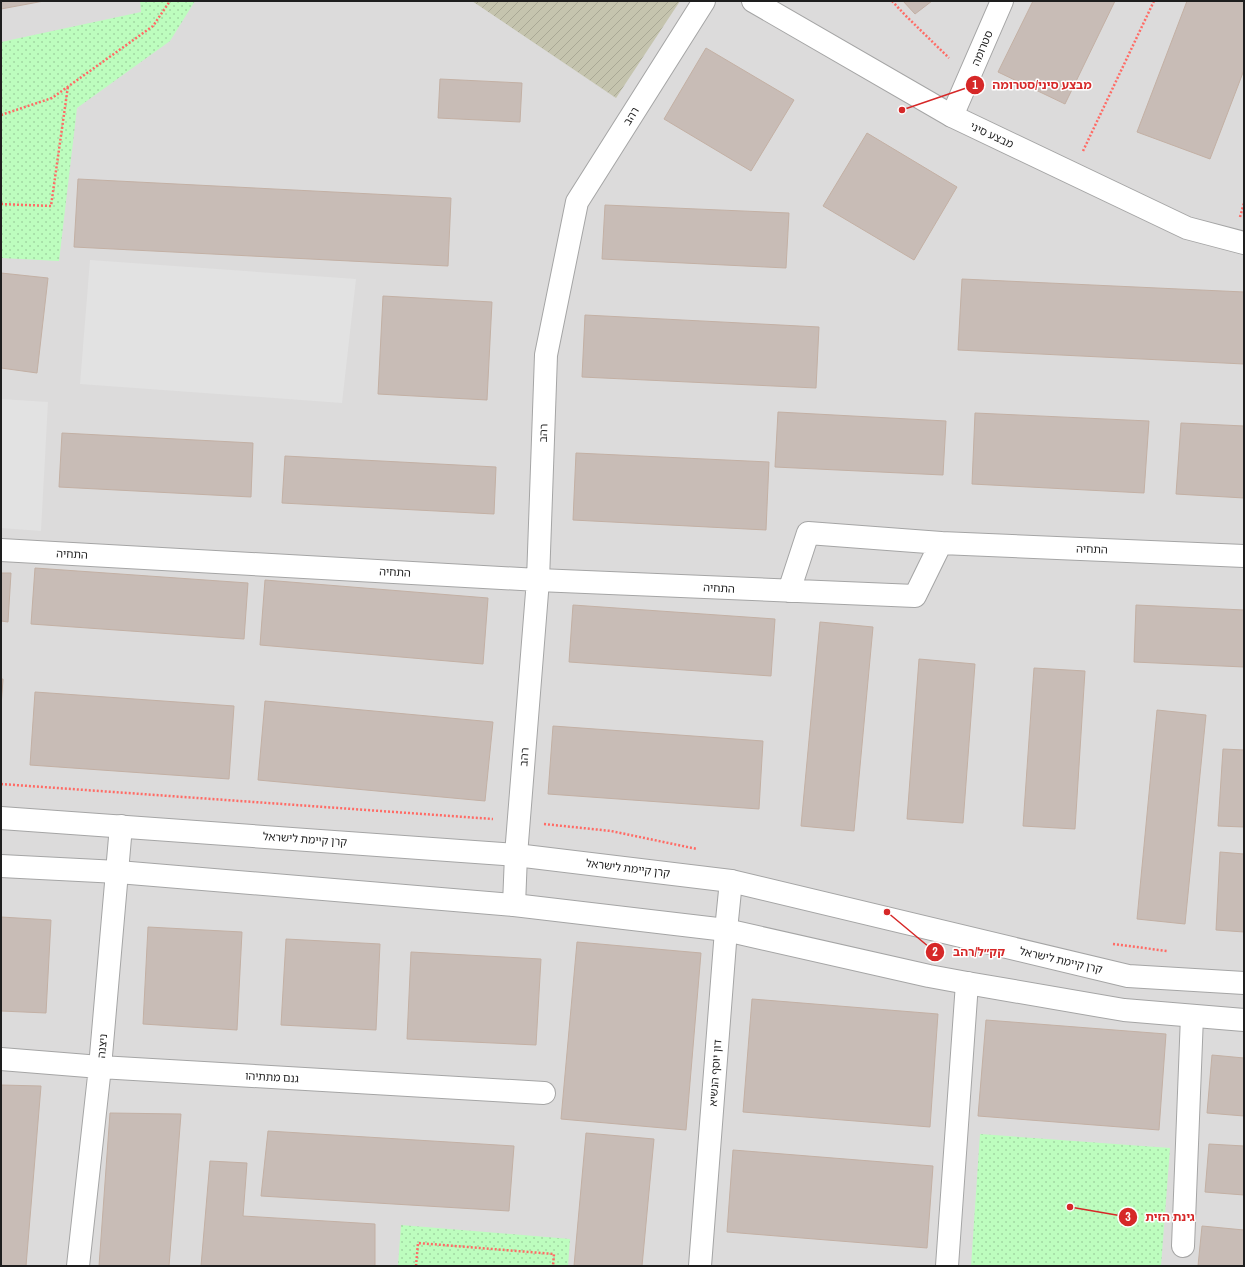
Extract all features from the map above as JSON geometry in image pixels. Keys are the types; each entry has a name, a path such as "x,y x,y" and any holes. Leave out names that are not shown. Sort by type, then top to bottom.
{"street":[{"name":"רהב","path":"514,905 516,855 538,580 546,355 577,202 704,1"},
{"name":"מבצע סיני","path":"753,1 952,116 1187,228 1244,243"},
{"name":"סטרומה","path":"952,116 1002,1"},
{"name":"התחיה","path":"789,591 808,533 941,543 1244,556"},
{"name":"התחיה","path":"1,550 538,580 915,596 941,543"},
{"name":"קרן קיימת לישראל","path":"1,818 516,855 731,881 1128,976 1244,983"},
{"name":"ניצנה","path":"78,1266 100,1067 121,826"},
{"path":"1,866 118,872 514,905 726,930 967,983 1124,1010 1244,1020"},
{"name":"דון יוסף הנשיא","path":"700,1266 731,881"},
{"path":"947,1266 967,983"},
{"path":"1183,1246 1192,1016"},
{"name":"גנם מתתיהו","path":"1,1059 100,1067 544,1093"}],"path":[{"path":"1,115 52,98 153,26 170,1"},
{"path":"892,1 969,78"},
{"path":"1072,174 1154,1"},
{"path":"1,204 51,206 68,86"},
{"path":"1,784 519,821"},
{"path":"416,1266 418,1243 554,1254 553,1266"}],"shaded area":[{"path":"1,1 1244,1 1244,1266 1,1266"},
{"path":"472,1 680,1 616,98"},
{"path":"90,260 356,279 342,403 80,384"},
{"path":"1,399 48,402 41,531 1,528"}],"green space":[{"path":"140,1 195,1 170,41 77,108 59,261 1,258 1,42 141,12"},
{"path":"980,1134 1170,1148 1161,1266 971,1266"},
{"path":"401,1225 570,1239 568,1266 398,1266"}],"building":[{"path":"1,1 44,1 1,9"},
{"path":"903,1 932,1 915,14"},
{"path":"1033,1 1115,1 1065,104 998,72"},
{"path":"1187,1 1244,1 1244,70 1210,159 1137,132"},
{"path":"706,48 794,100 751,171 664,119"},
{"path":"440,79 522,83 520,122 438,118"},
{"path":"867,133 957,187 914,260 823,206"},
{"path":"78,179 451,198 448,266 74,247"},
{"path":"605,205 789,213 786,268 602,259"},
{"path":"1,273 48,278 37,373 1,368"},
{"path":"962,279 1244,292 1244,364 958,350"},
{"path":"383,296 492,302 487,400 378,394"},
{"path":"585,315 819,327 816,388 582,377"},
{"path":"778,412 946,421 943,475 775,467"},
{"path":"975,413 1149,421 1144,493 972,484"},
{"path":"1181,423 1244,426 1244,498 1176,494"},
{"path":"62,433 253,443 251,497 59,487"},
{"path":"576,453 769,462 766,530 573,520"},
{"path":"285,456 496,467 494,514 282,503"},
{"path":"35,568 248,583 244,639 31,624"},
{"path":"1,573 11,573 8,622 1,621"},
{"path":"265,580 488,598 483,664 260,645"},
{"path":"573,605 775,619 771,676 569,662"},
{"path":"1136,605 1244,610 1244,667 1134,662"},
{"path":"820,622 873,627 854,831 801,826"},
{"path":"919,659 975,664 963,823 907,819"},
{"path":"1034,668 1085,671 1075,829 1023,826"},
{"path":"1,679 3,679 1,707"},
{"path":"35,692 234,706 229,779 30,765"},
{"path":"265,701 493,722 485,801 258,780"},
{"path":"1157,710 1206,715 1185,924 1137,919"},
{"path":"553,726 763,741 759,809 548,794"},
{"path":"1223,749 1244,750 1244,827 1218,826"},
{"path":"1220,852 1244,854 1244,932 1216,930"},
{"path":"1,917 51,920 46,1013 1,1011"},
{"path":"148,927 242,932 237,1030 143,1024"},
{"path":"286,939 380,944 376,1030 281,1025"},
{"path":"577,942 701,953 686,1130 561,1119"},
{"path":"411,952 541,959 536,1045 407,1039"},
{"path":"752,999 938,1014 930,1127 743,1112"},
{"path":"986,1020 1166,1034 1159,1130 978,1116"},
{"path":"1212,1055 1244,1058 1244,1116 1207,1113"},
{"path":"1,1085 41,1086 26,1266 1,1266"},
{"path":"110,1113 181,1114 169,1266 99,1266"},
{"path":"268,1131 514,1146 509,1211 261,1196"},
{"path":"586,1133 654,1139 642,1266 574,1266"},
{"path":"1209,1144 1244,1146 1244,1195 1205,1192"},
{"path":"733,1150 933,1166 927,1248 727,1232"},
{"path":"210,1161 247,1163 243,1216 375,1224 375,1266 201,1266"},
{"path":"1202,1226 1244,1230 1244,1266 1198,1266"}],"place":[{"name":"מבצע סיני/סטרומה","path":"902,110"},
{"name":"קק״ל/רהב","path":"887,912"},
{"name":"גינת הזית","path":"1070,1207"}]}
